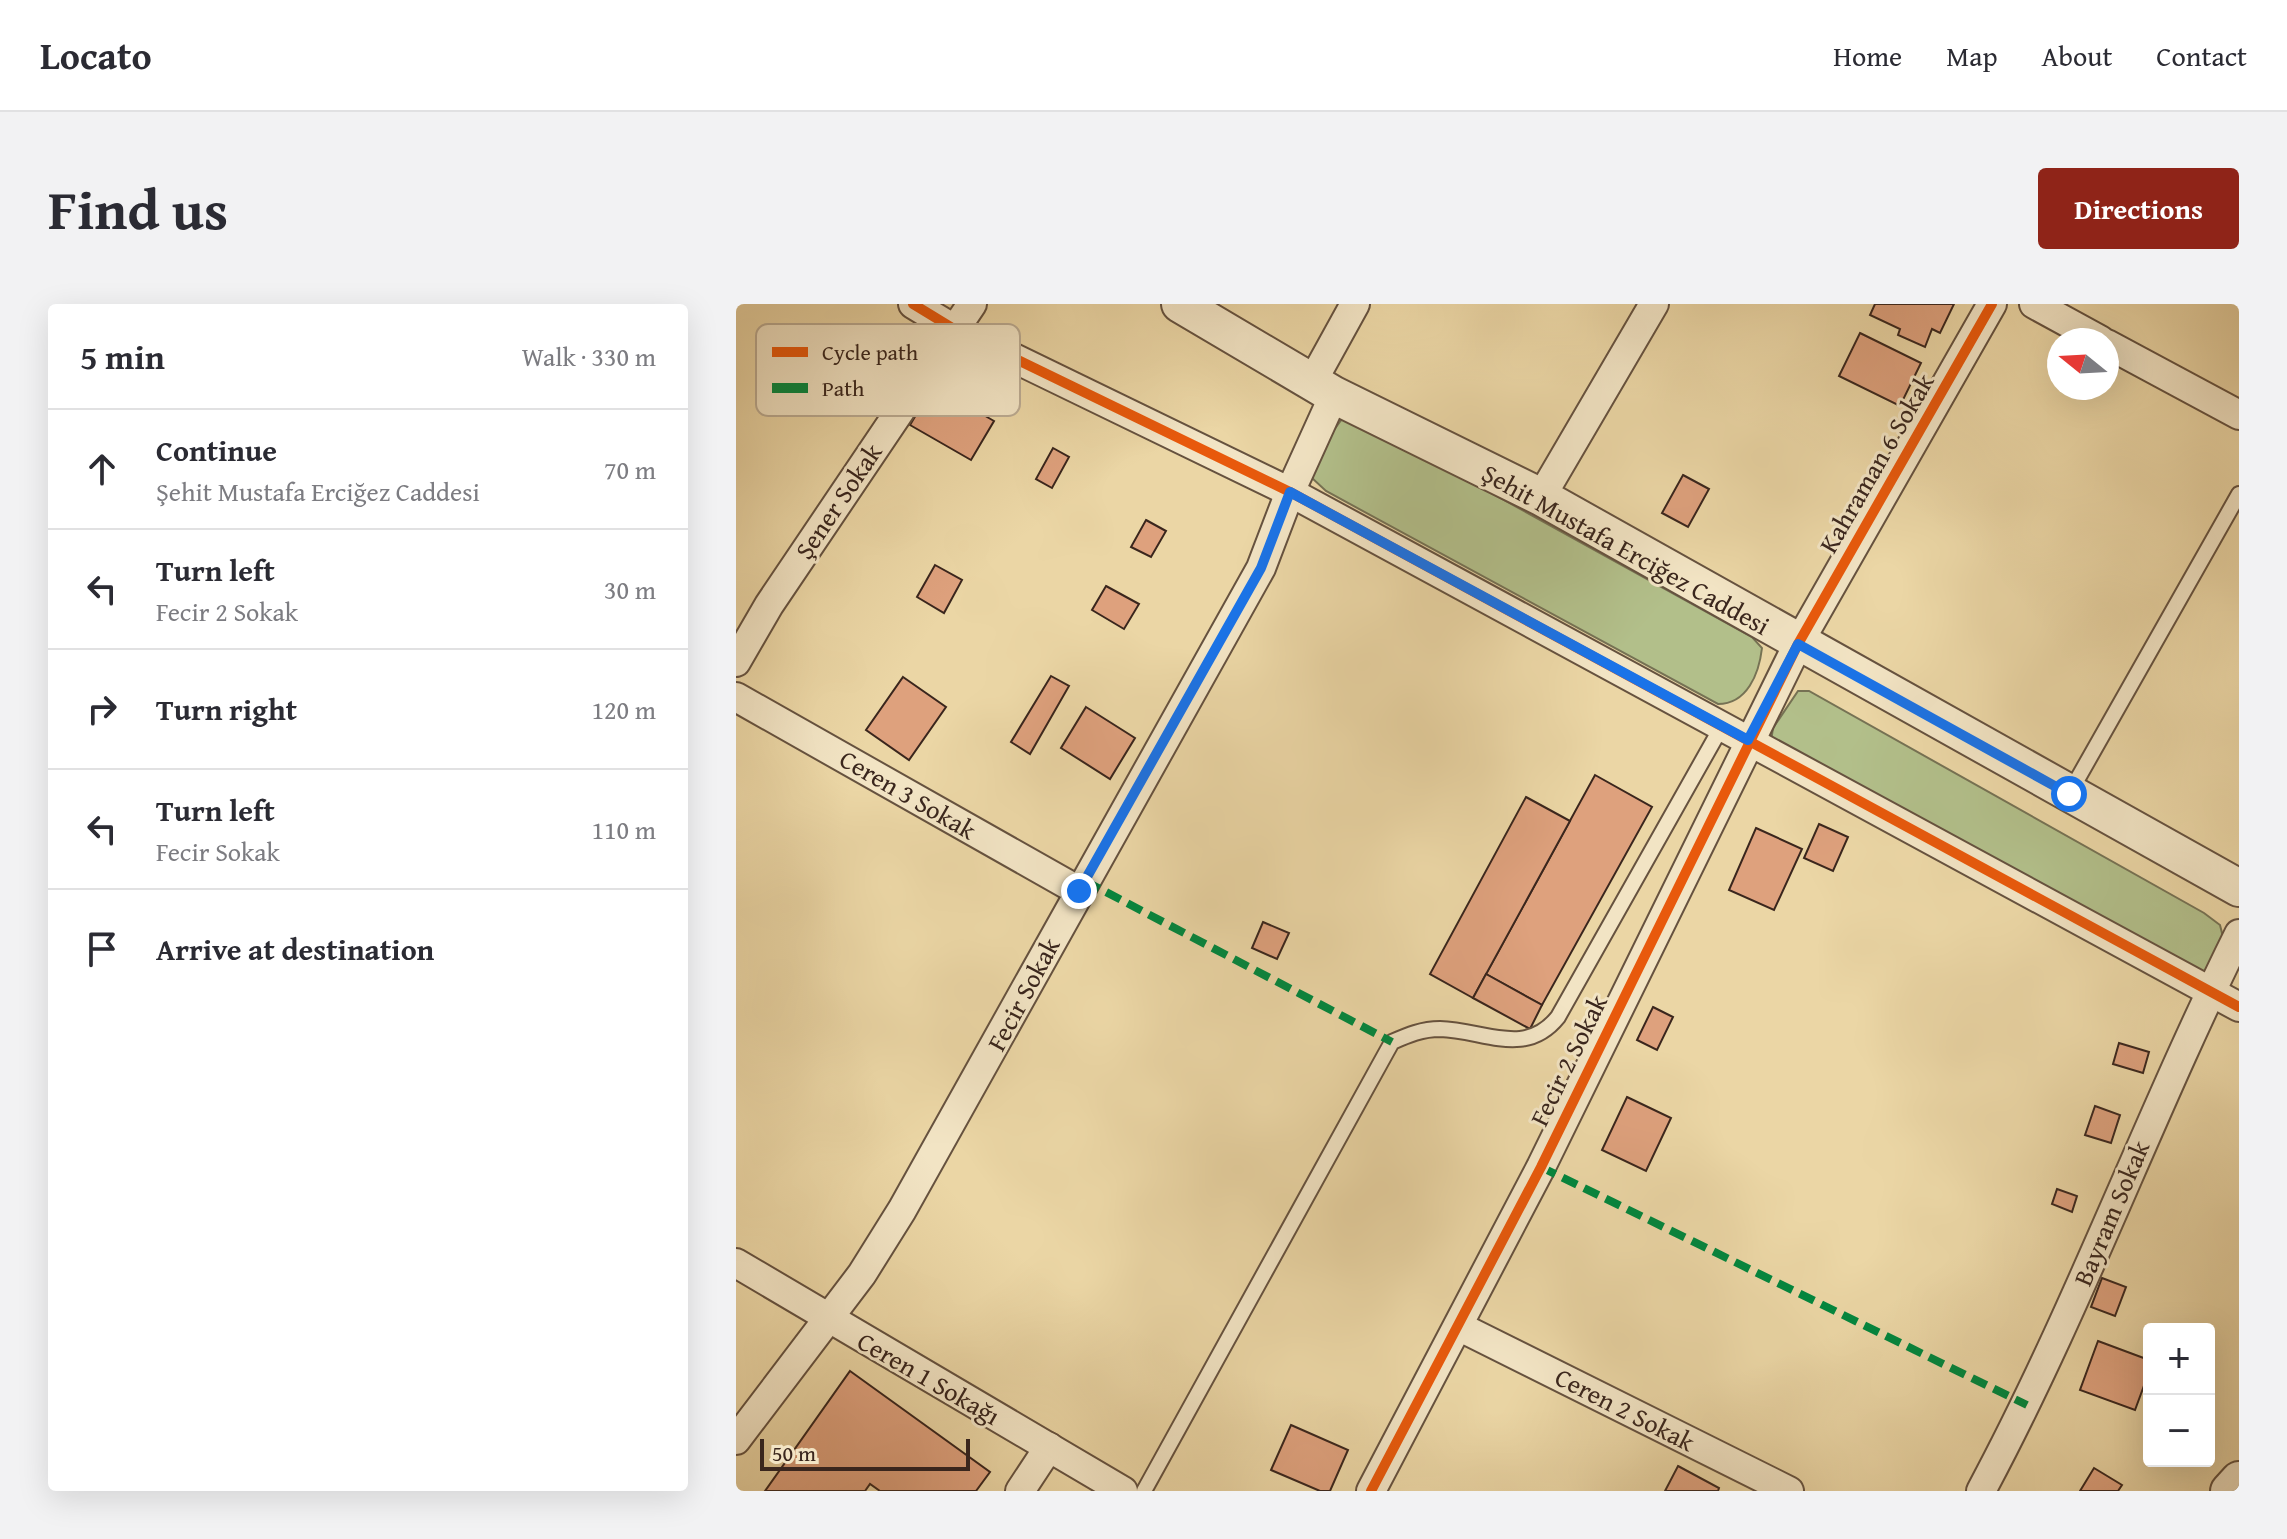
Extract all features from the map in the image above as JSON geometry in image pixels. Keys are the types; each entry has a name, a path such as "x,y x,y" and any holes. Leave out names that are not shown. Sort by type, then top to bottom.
{"street":[{"path":"913,304 946,324"},
{"name":"Şener Sokak","path":"958,324 972,304"},
{"name":"Şehit Mustafa Erciğez Caddesi","path":"1180,304 1323,389 1541,497 1798,644 2239,888"},
{"name":"Fecir Sokak","path":"736,1440 862,1274 902,1210 1261,568 1355,304"},
{"path":"1541,497 1654,304"},
{"name":"Kahraman 6 Sokak","path":"1798,644 1992,304"},
{"path":"2034,304 2078,328"},
{"path":"2119,350 2239,415"},
{"path":"1020,361 1290,492 2239,1007"},
{"name":"Şener Sokak","path":"736,662 769,605 896,416"},
{"name":"Fecir 2 Sokak","path":"1371,1491 1460,1327 1798,644"},
{"name":"Ceren 3 Sokak","path":"736,697 1079,891"},
{"name":"Bayram Sokak","path":"1981,1491 2033,1392 2210,992 2239,934"},
{"name":"Ceren 1 Sokağı","path":"736,1263 1123,1491"},
{"name":"Ceren 2 Sokak","path":"1460,1327 1789,1491"},
{"path":"1020,1491 1049,1447"},
{"path":"2229,1491 2239,1480"}],"lane":[{"path":"2069,794 2239,494"},
{"path":"1144,1491 1392,1042 1425,1030 1512,1039 1531,1039 1545,1033 1558,1017 1722,726"}],"green space":[{"path":"1342,419 1361,421 1752,637 1762,648 1750,686 1737,699 1718,704 1326,491 1312,478 1328,438"},
{"path":"1798,691 1809,691 2204,913 2220,925 2223,937 2204,974 1771,741 1773,728"}],"building":[{"path":"1875,304 1954,304 1940,333 1932,329 1925,347 1898,335 1900,329 1870,315"},
{"path":"1860,333 1921,363 1900,406 1839,376"},
{"path":"915,416 985,416 994,421 971,460 910,425"},
{"path":"1053,448 1069,457 1052,488 1036,479"},
{"path":"1683,475 1709,489 1688,527 1662,513"},
{"path":"1146,520 1166,531 1151,557 1131,547"},
{"path":"935,565 962,580 944,613 917,597"},
{"path":"1106,586 1139,604 1124,629 1092,610"},
{"path":"1051,676 1069,686 1030,754 1011,742"},
{"path":"903,677 946,707 909,760 866,730"},
{"path":"1086,707 1135,738 1110,779 1061,748"},
{"path":"1595,775 1652,807 1542,1005 1486,974"},
{"path":"1526,797 1570,821 1473,998 1430,974"},
{"path":"1819,824 1848,837 1833,871 1804,858"},
{"path":"1756,828 1802,849 1774,910 1729,890"},
{"path":"1263,922 1289,933 1277,959 1252,948"},
{"path":"1486,974 1542,1005 1530,1029 1473,998"},
{"path":"1653,1007 1673,1017 1657,1050 1637,1040"},
{"path":"2119,1043 2149,1052 2143,1073 2113,1064"},
{"path":"1627,1097 1671,1118 1646,1171 1602,1150"},
{"path":"2095,1106 2120,1115 2111,1143 2085,1135"},
{"path":"2057,1189 2077,1196 2072,1212 2052,1204"},
{"path":"2102,1278 2126,1287 2115,1316 2091,1307"},
{"path":"2098,1341 2143,1358 2143,1388 2135,1410 2080,1390"},
{"path":"850,1371 990,1472 976,1491 880,1491 870,1484 865,1491 765,1491"},
{"path":"1291,1425 1348,1450 1330,1491 1320,1491 1271,1470"},
{"path":"1678,1466 1719,1488 1718,1491 1665,1491"},
{"path":"2094,1468 2122,1485 2118,1491 2080,1491"}],"marked path":[{"path":"1085,881 1392,1042"},
{"path":"1541,1167 2027,1405"}],"cycle path":[{"path":"913,304 946,324"},
{"path":"1371,1491 1541,1167 1798,644 1992,304"},
{"path":"1020,361 1290,492 2239,1007"}],"route":[{"path":"1079,891 1261,568 1290,492 1748,740 1798,644 2069,794"}]}
